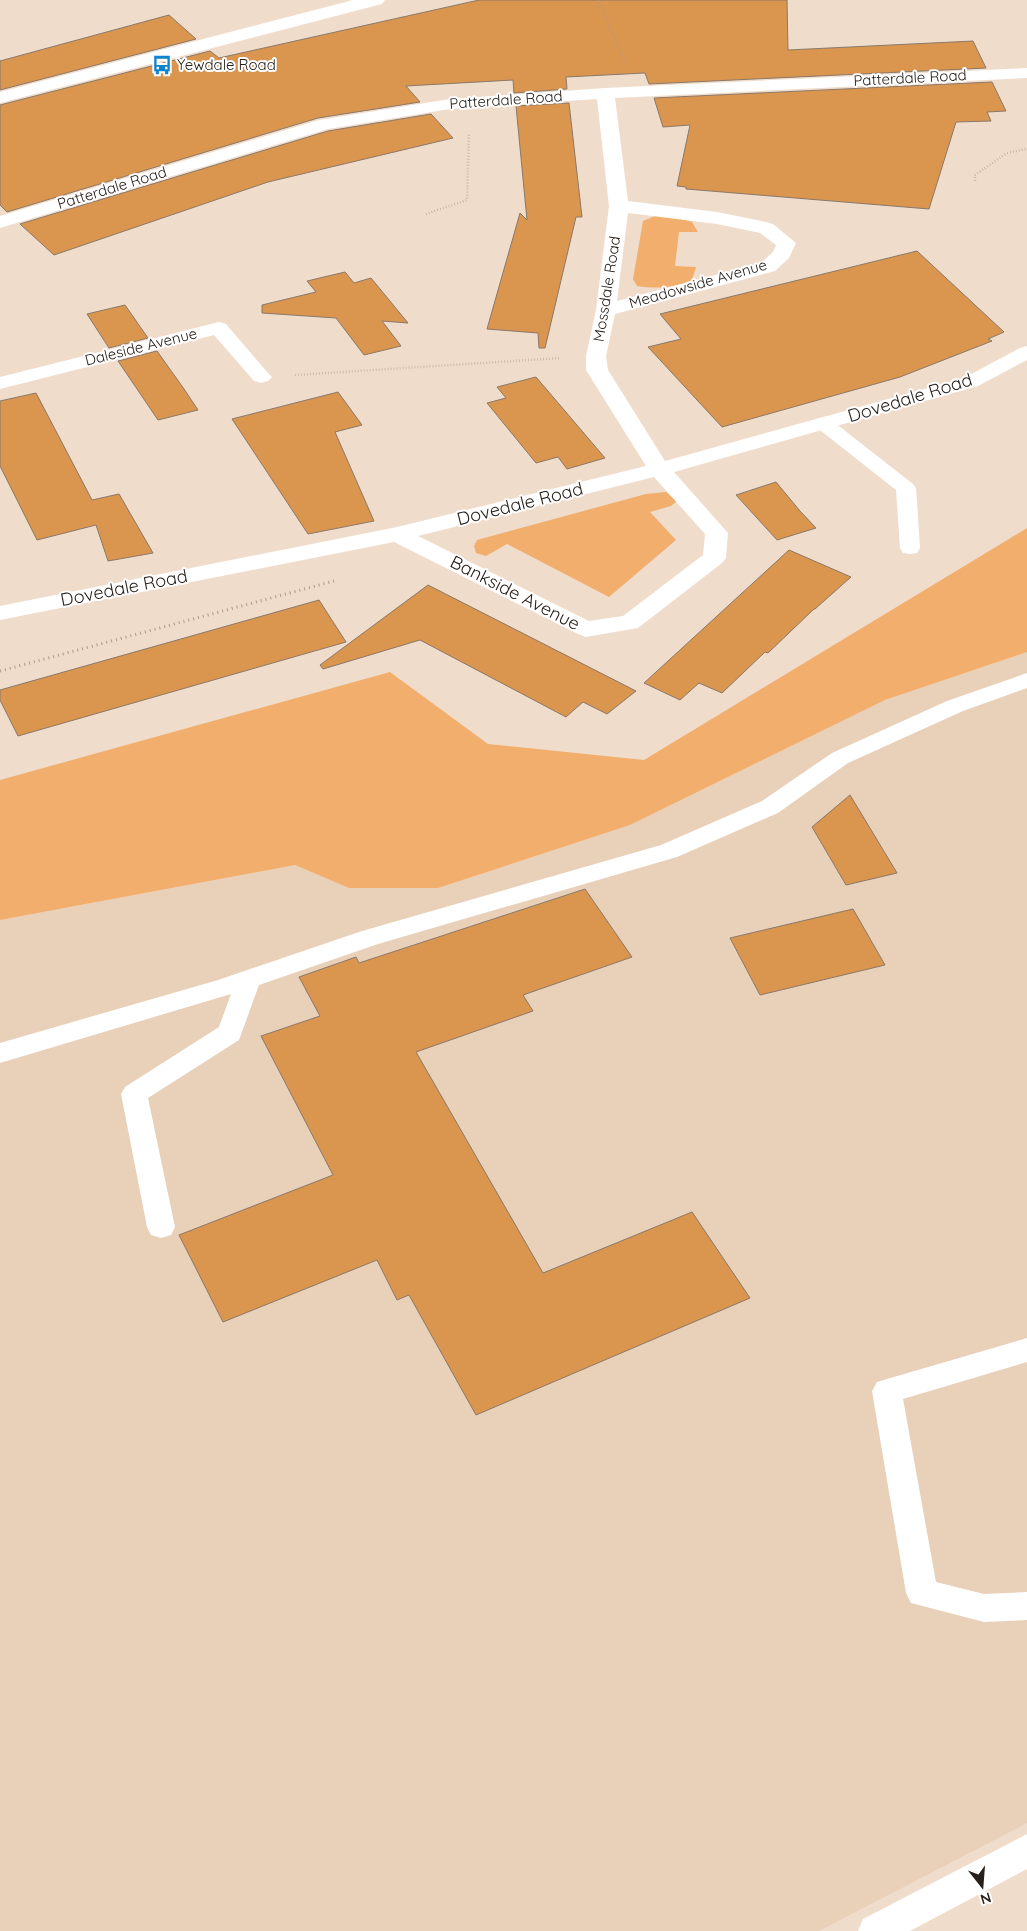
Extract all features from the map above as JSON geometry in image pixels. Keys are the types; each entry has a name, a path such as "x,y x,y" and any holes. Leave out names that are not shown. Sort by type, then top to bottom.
{"street":[{"path":"0,98 326,11 376,0"},
{"name":"Patterdale Road","path":"0,222 326,124 450,104 636,91 1027,73"},
{"name":"Mossdale Road","path":"605,93 619,206 606,310 596,356 597,370 659,469"},
{"name":"Meadowside Avenue","path":"606,310 768,267 782,254 786,244 766,228 717,218 619,206"},
{"name":"Daleside Avenue","path":"0,382 219,328 261,378"},
{"name":"Dovedale Road","path":"6,612 397,534 659,469 971,382 1027,352"},
{"name":"Bankside Avenue","path":"397,534 586,629 630,623 714,558 717,533 659,469"},
{"path":"0,590 6,612"}],"lane":[{"path":"823,423 906,488 910,548"},
{"path":"0,1053 249,978 371,937 669,851 770,807 840,758 955,706 1027,680"},
{"path":"161,1227 134,1094 230,1033 249,978"},
{"path":"1027,1350 887,1391 922,1593 984,1608 1027,1606"},
{"path":"875,1931 1027,1851"}],"path":[{"path":"599,0 636,91"},
{"path":"426,214 467,200 471,102"},
{"path":"975,181 975,176 1007,153 1027,149"},
{"path":"261,378 596,356"},
{"path":"0,671 341,580"}],"shaded area":[{"path":"655,216 675,216 692,222 698,232 679,232 675,266 696,267 692,280 679,285 665,287 637,286 633,279 643,221"},
{"path":"666,492 677,501 671,506 650,512 676,540 609,597 507,544 486,556 476,553 474,546 477,540 646,494"},
{"path":"1027,528 1027,652 885,700 630,825 438,888 349,888 295,865 0,920 0,780 390,672 488,744 644,760"},
{"path":"1027,652 1027,1823 819,1931 0,1931 0,920 295,865 349,888 438,888 630,825 885,700"}],"building":[{"path":"479,0 787,0 788,50 973,41 986,68 649,84 645,73 566,77 567,89 514,93 513,80 406,86 420,102 318,118 7,212 0,205 0,105 210,51 219,58"},
{"path":"169,15 196,39 0,90 0,61"},
{"path":"992,82 1006,111 987,112 991,121 956,122 929,209 686,189 686,187 677,186 690,125 663,127 654,98"},
{"path":"569,103 582,217 576,217 545,348 539,348 538,333 487,329 520,213 527,220 516,106"},
{"path":"431,114 453,138 268,182 54,255 20,224 328,131"},
{"path":"917,251 1004,332 988,339 992,341 900,377 722,427 648,347 681,339 660,314"},
{"path":"345,272 354,283 371,278 408,323 382,321 401,346 364,355 336,318 262,313 262,305 316,292 307,281"},
{"path":"125,305 148,338 109,348 87,314"},
{"path":"157,351 198,410 158,420 118,361"},
{"path":"536,377 605,458 567,469 558,457 536,463 487,403 506,398 497,387"},
{"path":"338,392 362,425 335,432 374,521 308,534 232,419"},
{"path":"36,393 92,500 119,494 153,553 108,561 96,525 37,540 0,466 0,401"},
{"path":"776,482 816,528 777,540 736,495"},
{"path":"789,550 851,577 768,653 765,652 722,693 699,683 680,700 644,683"},
{"path":"428,585 636,691 607,714 583,702 566,717 420,640 323,669 320,665"},
{"path":"319,600 346,642 18,736 0,700 0,690"},
{"path":"850,795 897,873 846,885 812,827"},
{"path":"585,889 632,957 523,995 533,1011 416,1052 543,1273 692,1212 750,1298 476,1415 409,1295 397,1300 377,1260 223,1322 179,1235 333,1175 261,1036 320,1016 299,977 356,957 359,963"},
{"path":"853,909 885,965 760,995 730,938"}],"place":[{"name":"Yewdale Road","path":"162,65"}]}
